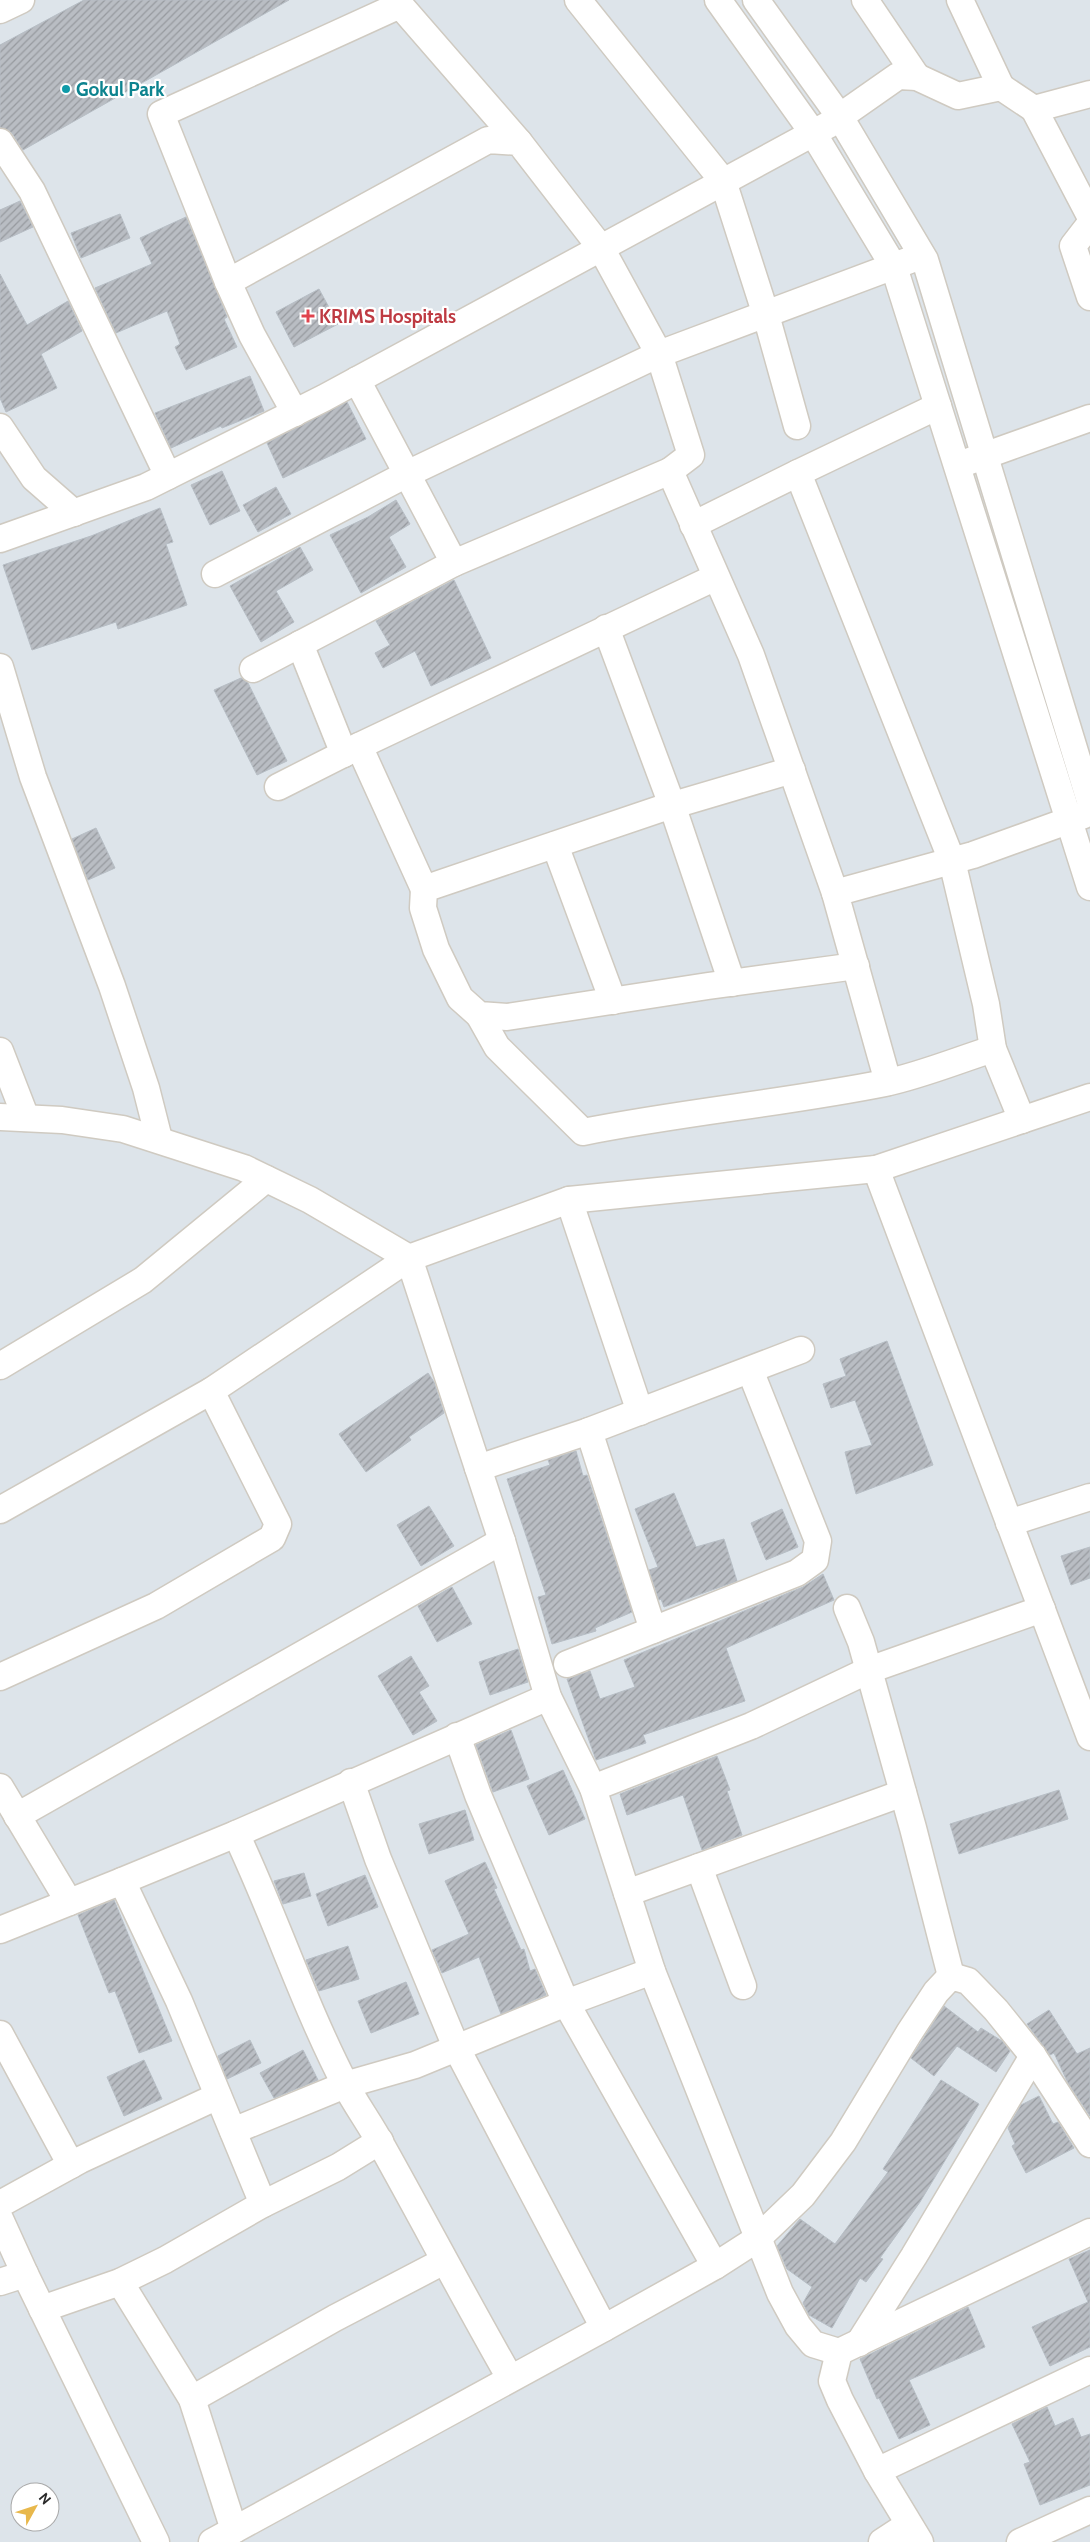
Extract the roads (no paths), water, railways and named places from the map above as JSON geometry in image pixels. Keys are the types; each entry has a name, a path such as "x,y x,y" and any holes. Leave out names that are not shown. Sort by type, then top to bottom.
{"street":[{"path":"0,10 21,0"},
{"path":"578,0 724,181 766,315 797,426"},
{"path":"718,0 813,132 894,267 957,465 1079,817 1090,887"},
{"path":"756,0 840,116 922,255 1090,801"},
{"path":"865,0 917,77"},
{"path":"960,0 1001,87 1034,109 1090,216"},
{"path":"253,669 454,563 670,471 690,455 658,354 601,248 519,142 400,5 161,114 228,282 252,335 294,413"},
{"path":"0,539 146,487 294,413 813,132 898,76 917,77 958,96 1001,87"},
{"path":"1034,109 1090,94"},
{"path":"228,282 488,140 519,142"},
{"path":"0,142 32,191 168,476"},
{"path":"1090,224 1073,246 1090,297"},
{"path":"215,574 408,474 658,354 922,255"},
{"path":"358,380 454,563"},
{"path":"694,525 938,406"},
{"path":"957,465 1090,418"},
{"path":"0,427 34,478 74,513"},
{"path":"670,471 751,655 836,893 888,1082"},
{"path":"798,473 952,861 986,1004 994,1048 1022,1120"},
{"path":"278,787 351,750 716,577"},
{"path":"606,628 672,805 732,983"},
{"path":"300,644 351,750 424,889 423,908 436,949 460,998 479,1015 497,1047 583,1132 639,1121 804,1097 888,1082 994,1048"},
{"path":"0,667 34,777 112,986 146,1088 160,1139"},
{"path":"424,889 672,805 792,770"},
{"path":"836,893 952,861 1079,817"},
{"path":"555,844 613,1001"},
{"path":"479,1015 507,1017 856,966"},
{"path":"0,1051 26,1118"},
{"path":"0,1510 211,1391 409,1258 569,1200 876,1169 1090,1097"},
{"path":"0,1117 62,1120 123,1129 160,1139 244,1168 310,1200 409,1258 502,1540 548,1697 593,1788 652,1971 757,2239 780,2293 798,2326 813,2344 849,2348 1090,2232"},
{"path":"876,1169 1090,1737"},
{"path":"0,1366 143,1280 266,1179"},
{"path":"569,1200 640,1412"},
{"path":"478,1468 589,1431 801,1350"},
{"path":"566,1664 797,1573 815,1560 818,1541 750,1370"},
{"path":"0,1677 156,1606 272,1538 278,1524 211,1391"},
{"path":"589,1431 652,1630"},
{"path":"1010,1523 1090,1496"},
{"path":"17,1816 502,1540"},
{"path":"847,1608 861,1642 903,1793 950,1976"},
{"path":"593,1788 751,1726 868,1670 1042,1609"},
{"path":"0,1930 236,1834 548,1697"},
{"path":"457,1736 481,1804 566,2003 715,2266"},
{"path":"351,1782 378,1859 456,2047 604,2328"},
{"path":"1,1793 69,1902"},
{"path":"628,1893 903,1793"},
{"path":"236,1834 260,1883 312,2012 345,2085 380,2142 510,2378"},
{"path":"699,1868 743,1986"},
{"path":"122,1881 179,2001 263,2204"},
{"path":"233,2131 345,2085 414,2065 566,2003 652,1971"},
{"path":"950,1976 968,1981 996,2010 1033,2056 1090,2144"},
{"path":"120,2282 192,2399 223,2536 604,2328 715,2266 757,2239 803,2195 842,2142 908,2033 936,1992 950,1976"},
{"path":"0,2034 71,2165"},
{"path":"882,2542 914,2534 877,2471 832,2381 849,2348 914,2256 1033,2056"},
{"path":"0,2204 71,2165 218,2096"},
{"path":"42,2309 120,2282 165,2260 263,2204 338,2167 380,2142"},
{"path":"0,2219 156,2542"},
{"path":"192,2399 444,2260"},
{"path":"0,2282 25,2274"},
{"path":"877,2471 1090,2370"},
{"path":"1020,2542 1090,2510"}],"place":[{"name":"Gokul Park","path":"66,89"},
{"name":"KRIMS Hospitals","path":"308,316"}]}
